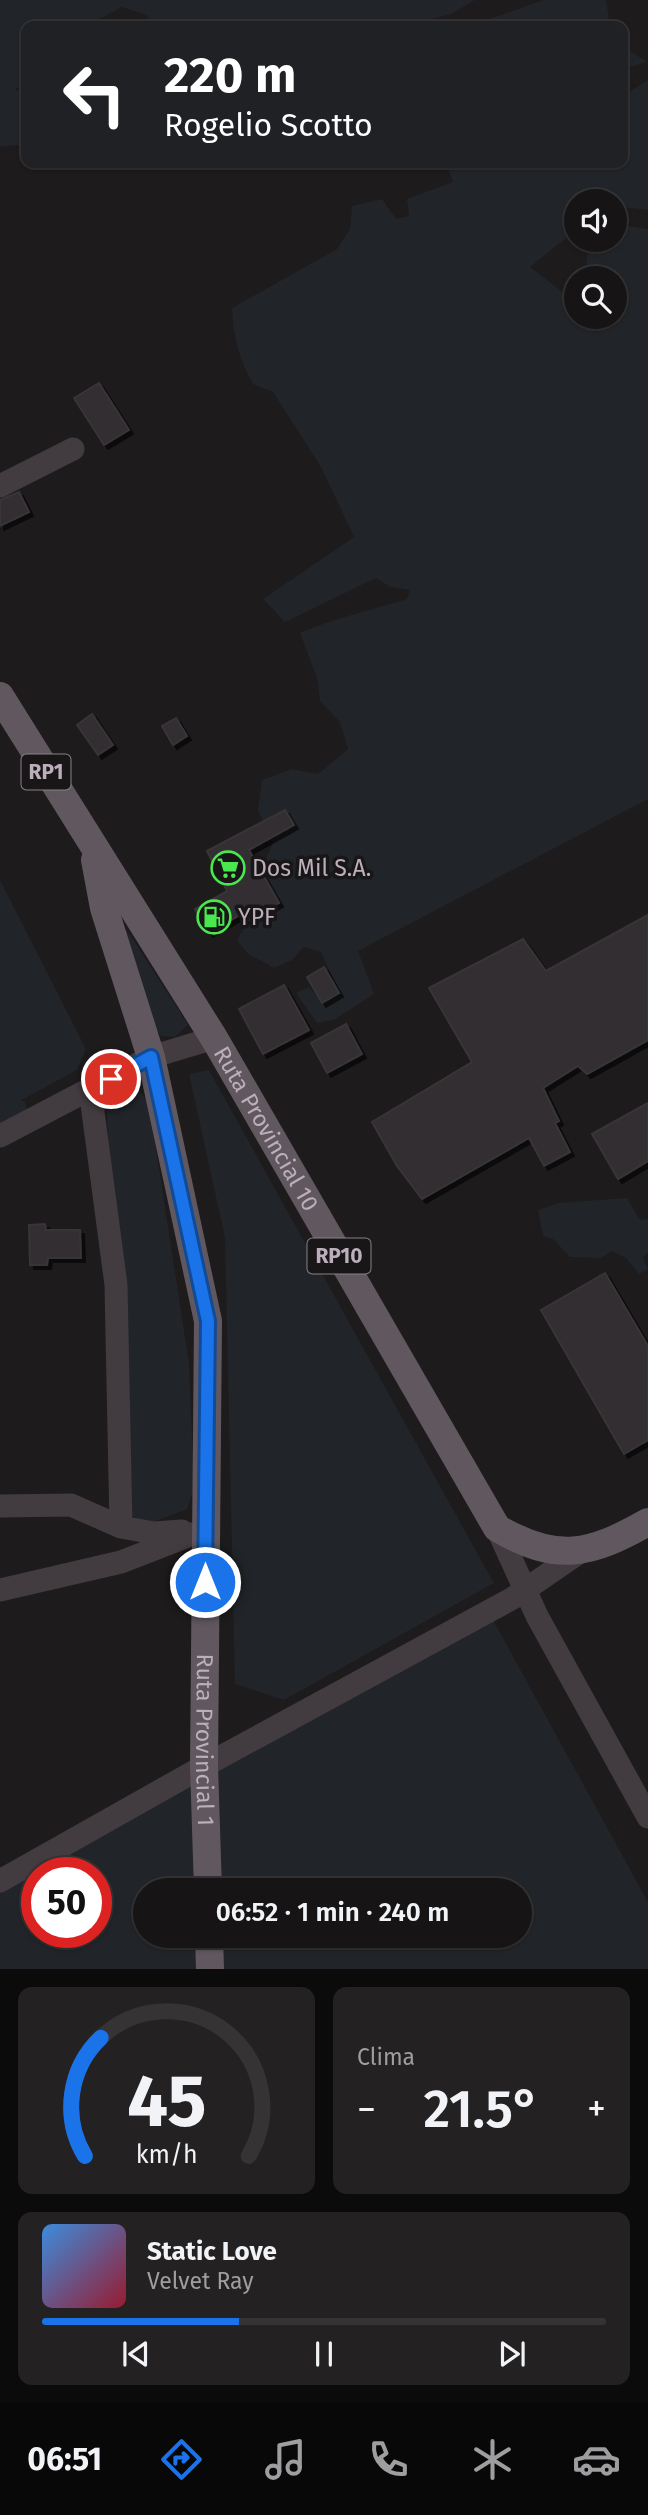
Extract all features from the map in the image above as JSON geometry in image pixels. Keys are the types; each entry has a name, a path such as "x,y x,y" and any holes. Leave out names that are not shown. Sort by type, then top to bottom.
{"main road":[{"name":"RP1","path":"0,696 92,847"},
{"name":"Ruta Provincial 10","path":"92,847 214,1038 497,1528"},
{"name":"Ruta Provincial 1","path":"92,847 104,908 151,1057 208,1321 204,1766 208,1878"},
{"path":"497,1528 522,1543 550,1552 580,1552 612,1542 648,1522"},
{"path":"209,1948 210,1969"}],"street":[{"path":"0,486 72,449"},
{"path":"0,1136 151,1057 214,1038"},
{"path":"90,1089 116,1285 121,1527"},
{"path":"0,1506 71,1505 121,1527 154,1533 206,1529"},
{"path":"497,1528 527,1588 537,1616 648,1817"},
{"path":"0,1590 121,1562 206,1529"},
{"path":"0,1881 527,1588 580,1552"}],"shaded area":[{"path":"0,0 475,0 451,14 423,21 150,21 147,15 121,7 90,21 21,21 21,85 14,91 21,90 21,145 0,147"},
{"path":"543,0 606,0 609,21 476,21 487,20"},
{"path":"628,49 647,62 628,68"},
{"path":"648,80 648,210 627,208 627,189 564,189 564,240 530,267 564,293 564,329 627,329 627,266 586,266 588,252 627,252 627,226 648,229 648,799 358,951 374,994 334,1020 317,1023 296,993 309,987 322,1003 339,993 321,952 304,947 292,960 274,968 247,953 237,940 248,921 281,905 261,869 273,843 258,810 262,780 291,769 318,774 348,749 340,722 320,701 318,681 300,633 407,599 410,590 390,587 376,578 285,622 263,599 354,537 321,467 273,392 253,384 238,348 232,308 337,249 350,229 352,206 382,199 396,219 409,216 407,199 453,182 448,168 628,168 628,93"},
{"path":"0,880 86,1049 77,1070 20,1101 25,1101 27,1111 0,1127"},
{"path":"112,913 131,936 188,1025 175,1037 161,1036 154,1026"},
{"path":"209,1070 494,1583 284,1700 235,1684 225,1238 189,1074"},
{"path":"122,1084 135,1085 149,1103 189,1363 194,1488 187,1509 148,1524 131,1515 106,1100"},
{"path":"627,1198 640,1220 648,1219 648,1253 643,1257 648,1269 639,1274 626,1258 612,1251 601,1258 570,1257 553,1239 543,1236 538,1210 559,1203"},
{"path":"487,1609 648,1902 648,1969 0,1969 0,1875 21,1864 21,1948 112,1948 112,1857 33,1857"}],"building":[{"path":"99,383 129,430 104,445 74,398"},
{"path":"19,492 29,512 0,526 0,500"},
{"path":"92,714 113,745 98,755 77,725"},
{"path":"176,718 187,736 173,745 162,726"},
{"path":"285,810 294,825 249,850 279,903 248,921 240,915 209,933 195,909 227,891 207,851"},
{"path":"648,915 648,1040 587,1074 578,1066 543,1088 559,1121 555,1123 570,1152 544,1166 529,1138 422,1199 397,1166 372,1122 472,1062 429,988 523,939 546,971"},
{"path":"324,967 339,993 322,1003 307,977"},
{"path":"284,985 309,1030 263,1054 239,1009"},
{"path":"346,1024 362,1054 327,1073 311,1043"},
{"path":"648,1103 648,1161 618,1179 592,1134"},
{"path":"45,1224 46,1230 80,1230 81,1258 48,1258 47,1265 30,1265 29,1225"},
{"path":"605,1273 648,1346 648,1440 624,1454 541,1310"}],"place":[{"name":"Dos Mil S.A.","path":"228,868"},
{"name":"YPF","path":"214,917"}],"route":[{"path":"111,1079 151,1057 208,1321 205,1582"}]}
